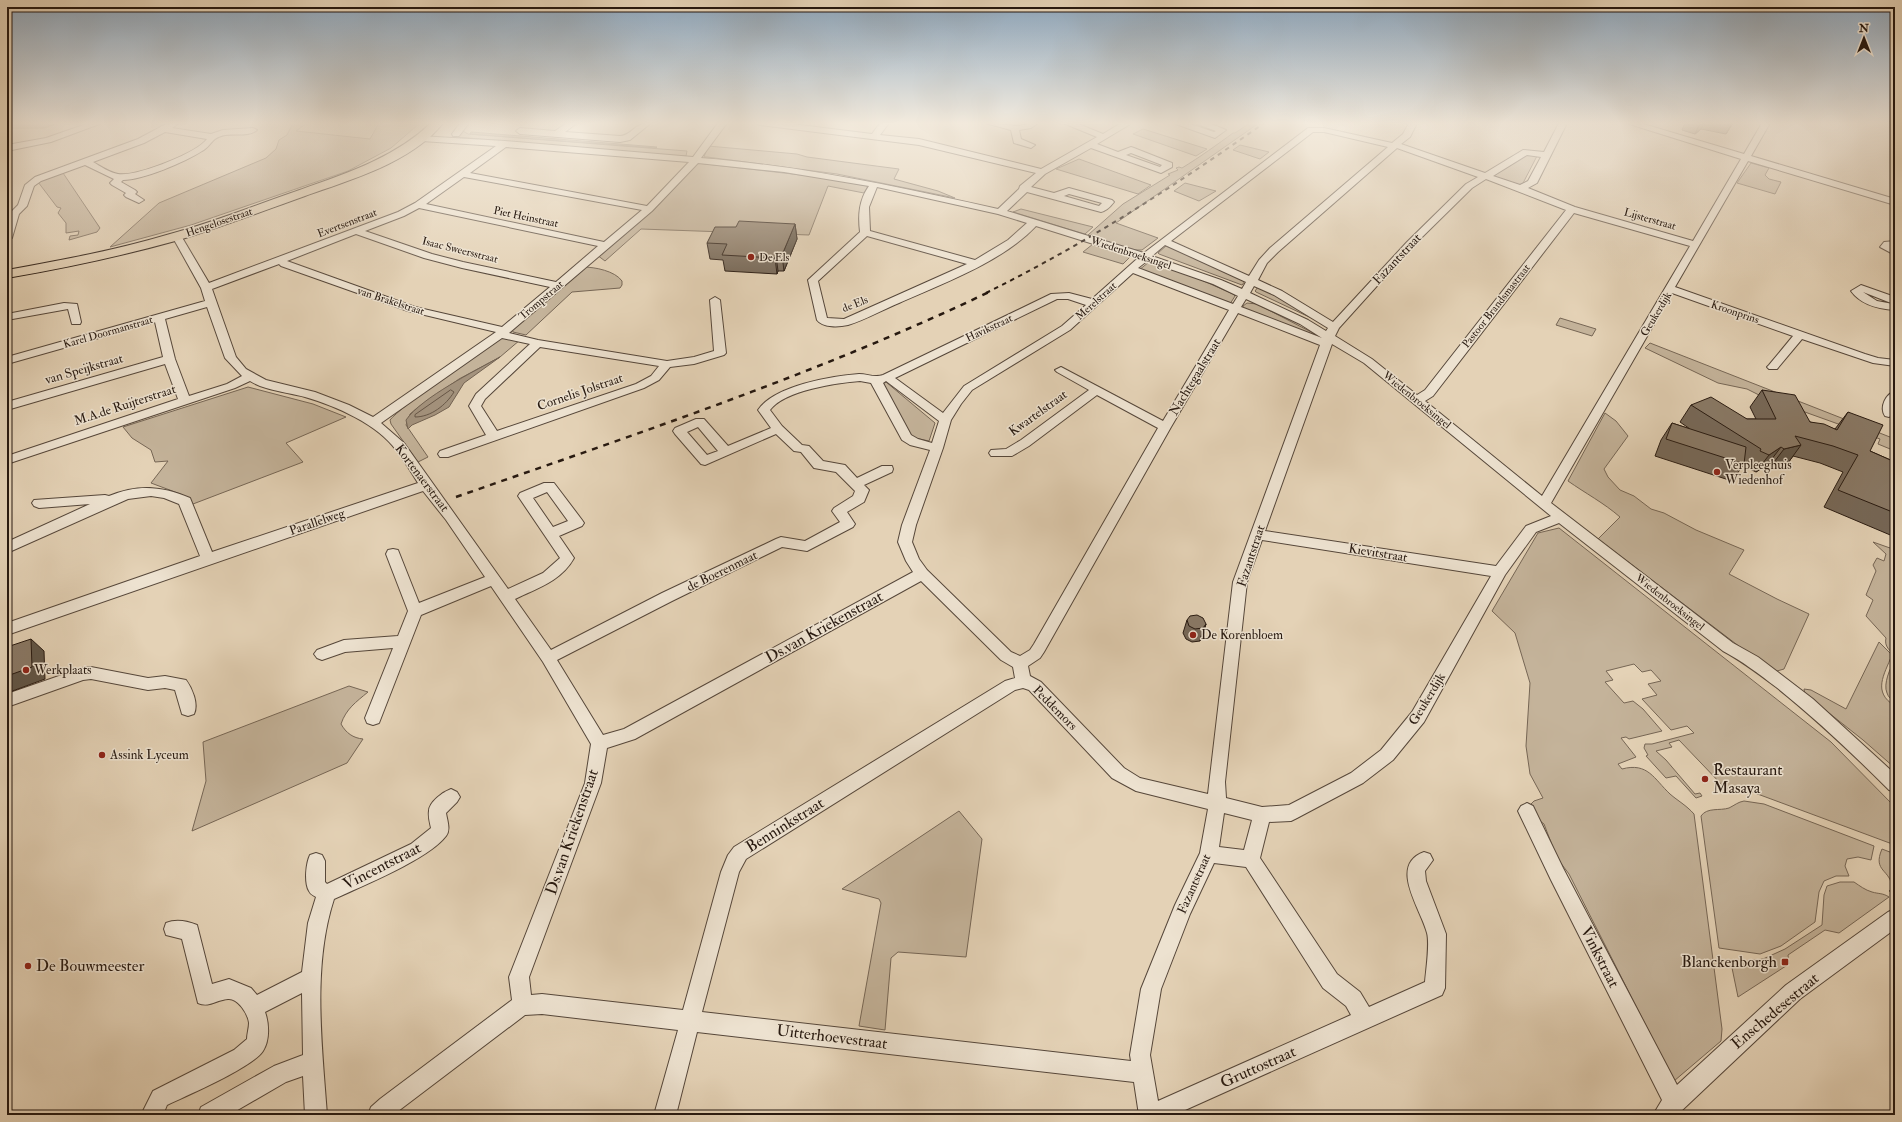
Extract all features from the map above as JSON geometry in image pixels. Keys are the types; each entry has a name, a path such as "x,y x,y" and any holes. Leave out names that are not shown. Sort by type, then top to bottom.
{"main road":[{"name":"Hengelosestraat","path":"7,274 73,262 177,236 349,175"}],"street":[{"path":"7,238 11,214 22,206 30,185 38,179 48,175"},
{"path":"115,175 120,178 137,175"},
{"name":"Evertsenstraat","path":"206,288 392,219 418,205 461,175"},
{"path":"470,175 648,209"},
{"name":"Trompstraat","path":"373,422 390,412 502,333 648,209 683,175"},
{"name":"Wiedenbroeksingel","path":"823,175 875,184 1000,212 1145,256 1216,282 1330,335"},
{"path":"1000,212 1023,188 1038,175"},
{"name":"Merelstraat","path":"922,574 913,561 905,542 909,525 937,448 945,420 956,402 968,388 1066,328 1145,256 1252,175"},
{"name":"Nachtegaalstraat","path":"1020,664 1035,654 1039,648 1165,427 1263,262 1274,250 1360,175"},
{"path":"1520,188 1532,183 1536,175"},
{"name":"Geukerdijk","path":"1544,504 1670,289 1694,244 1736,175"},
{"path":"1805,175 1895,202"},
{"name":"Lijsterstraat","path":"1484,176 1520,188 1572,209 1694,244"},
{"name":"Fazantstraat","path":"1150,1115 1140,1055 1150,989 1182,911 1209,854 1217,805 1217,782 1240,582 1257,534 1330,335 1410,244 1469,186 1484,176"},
{"path":"120,178 115,183 132,192 129,195 139,200"},
{"path":"875,184 863,206 865,233 976,262"},
{"path":"1023,188 1055,196"},
{"name":"Piet Heinstraat","path":"418,205 606,245"},
{"name":"Pastoor Brandsmastraat","path":"1418,400 1429,393 1572,209"},
{"name":"de Els","path":"865,233 813,280 822,320 835,324 846,322 934,284 992,255 1013,242 1034,222"},
{"name":"Isaac Sweersstraat","path":"358,232 428,256 462,265 558,285"},
{"name":"Kortenaerstraat","path":"177,236 206,288 210,303 231,358 242,371 262,383 324,400 345,408 373,422 400,446 548,658 599,743"},
{"name":"Wiedenbroeksingel","path":"1164,241 1278,293 1330,335 1368,361 1418,400 1544,504 1728,646 1750,668 1817,720 1838,732 1895,785"},
{"path":"1895,244 1887,244 1885,246 1895,252"},
{"name":"van Brakelstraat","path":"281,260 285,264 412,309 502,333"},
{"name":"Wiedenbroeksingel","path":"1131,269 1237,308 1330,335"},
{"path":"1895,301 1861,288 1856,291 1858,295 1872,301 1895,307"},
{"name":"Kroonprins","path":"1670,289 1861,356 1894,364"},
{"name":"Havikstraat","path":"882,379 1055,296 1069,296 1092,303"},
{"name":"Cornelis Jolstraat","path":"502,333 538,343 667,364 697,360 720,353 715,300"},
{"name":"Karel Doormanstraat","path":"7,361 210,303"},
{"path":"7,317 64,306 73,306 76,322"},
{"path":"159,318 169,359 185,401"},
{"path":"1773,367 1800,335"},
{"path":"494,436 488,429 475,406 480,397 538,343"},
{"name":"van Speijkstraat","path":"7,406 169,359"},
{"name":"Cornelis Jolstraat","path":"444,454 640,386 655,378 667,364"},
{"name":"Kwartelstraat","path":"1061,370 1165,427"},
{"name":"M.A.de Ruijterstraat","path":"7,460 231,386 251,376"},
{"path":"887,469 855,484 840,468 819,465 805,449 798,448 778,429 764,410 770,402 804,388 859,378 882,379 945,420"},
{"path":"882,379 906,437 914,442 937,448"},
{"name":"Kwartelstraat","path":"995,453 1008,453 1025,443 1096,390"},
{"path":"1889,413 1889,403 1895,395"},
{"path":"726,452 778,429"},
{"name":"de Boerenmaat","path":"548,658 667,597 781,542 807,546 848,524 839,511 859,499 862,490 855,484"},
{"name":"Parallelweg","path":"7,629 426,485"},
{"path":"7,548 116,498 133,492 154,491 165,492 185,502 208,559"},
{"path":"39,503 116,498"},
{"name":"Geukerdijk","path":"1217,805 1262,815 1291,813 1358,778 1387,755 1418,718 1500,572 1531,529 1561,517"},
{"path":"505,597 555,573 564,565 567,558 552,533"},
{"name":"Kievitstraat","path":"1257,534 1500,572"},
{"path":"373,718 415,611 393,554"},
{"path":"922,574 1006,656 1020,664"},
{"name":"Ds.van Kriekenstraat","path":"522,1005 519,977 593,782 599,743 630,734 922,574"},
{"path":"415,611 493,579"},
{"path":"322,654 344,646 402,642"},
{"name":"Peddemors","path":"1020,664 1023,682 1028,682 1035,686 1118,773 1136,784 1217,805"},
{"path":"7,701 82,674 91,673 148,684 165,682 180,684 184,688 188,709"},
{"name":"Benninkstraat","path":"665,1115 730,872 734,861 740,853 1010,685 1023,682"},
{"name":"Vincentstraat","path":"316,1115 311,978 317,923 327,893 418,850 440,831 437,810 451,797"},
{"name":"Vinkstraat","path":"1527,811 1669,1109"},
{"path":"1262,815 1251,859 1330,981 1353,999 1365,1019"},
{"path":"1209,854 1251,859"},
{"name":"Gruttostraat","path":"1150,1115 1435,988 1437,934 1416,881 1416,868 1424,860"},
{"name":"Vincentstraat","path":"316,861 316,887 327,893"},
{"name":"Enschedesestraat","path":"1669,1109 1793,992 1895,918"},
{"path":"151,1114 160,1098 241,1057 256,1044 259,1023 254,1007 244,995 229,988 205,996 190,931 173,929"},
{"path":"254,1007 311,978"},
{"name":"Uitterhoevestraat","path":"522,1005 542,1004 690,1020 1142,1074"},
{"path":"379,1115 387,1106 522,1005"},
{"path":"210,1115 281,1074 313,1062"}],"shaded area":[{"path":"51,175 65,175 100,228 97,232 69,240 70,236 78,235 79,231 66,233 66,223 58,213 61,208 57,207 38,182"},
{"path":"225,175 335,175 191,225 110,247 159,203"},
{"path":"686,175 804,175 868,186 864,193 828,186 809,235 641,229 605,261 597,255 672,191"},
{"path":"844,175 896,175 894,179 938,191 955,198"},
{"path":"1077,175 1124,175 1151,185 1138,194"},
{"path":"1169,175 1184,175 1116,223 1158,238 1142,250 1133,250 1088,235 1123,204"},
{"path":"1491,175 1527,175 1521,187 1490,176"},
{"path":"1742,175 1765,175 1769,179 1781,182 1775,194 1737,183"},
{"path":"1185,183 1216,191 1199,201 1174,191"},
{"path":"1021,209 1093,227 1085,234 1013,212"},
{"path":"1093,244 1131,256 1123,264 1083,252"},
{"path":"1167,245 1246,280 1242,285 1158,253"},
{"path":"1149,262 1197,278 1235,296 1230,304 1139,270"},
{"path":"583,267 610,272 622,281 622,285 620,288 572,292 526,335 513,332 512,329"},
{"path":"1258,287 1322,323 1256,292 1255,291"},
{"path":"1247,303 1257,304 1315,334 1316,336 1243,308 1243,306"},
{"path":"1560,318 1596,329 1592,336 1556,325"},
{"path":"502,338 520,340 500,357 459,379 410,414 406,425 428,457 418,462 391,424 390,420 409,403 445,376 481,350"},
{"path":"1650,343 1895,439 1895,451 1878,444 1880,439 1763,397 1747,389 1718,383 1645,348"},
{"path":"886,382 935,423 929,441 910,437 883,384"},
{"path":"248,387 313,404 346,417 286,443 303,462 193,504 183,495 151,483 168,461 155,462 151,450 132,438 123,427"},
{"path":"1605,413 1616,421 1628,436 1604,469 1608,477 1620,490 1634,496 1651,509 1664,513 1696,530 1744,550 1729,574 1809,614 1784,669 1777,671 1769,669 1598,539 1620,517 1568,481"},
{"path":"1559,528 1831,742 1895,807 1895,845 1736,786 1723,790 1719,788 1723,786 1679,740 1669,743 1672,747 1656,751 1666,760 1695,794 1700,793 1702,796 1696,798 1676,776 1666,778 1646,756 1648,755 1644,748 1645,744 1652,744 1694,733 1687,726 1671,730 1642,699 1657,695 1648,684 1661,681 1651,670 1642,672 1634,664 1606,671 1613,680 1605,682 1624,703 1633,701 1643,709 1662,731 1629,739 1626,737 1621,738 1636,757 1618,764 1622,769 1631,767 1638,768 1650,773 1670,794 1694,814 1722,1029 1721,1041 1674,1081 1569,874 1557,858 1544,824 1535,817 1530,805 1534,801 1543,798 1530,774 1526,746 1530,683 1515,633 1492,611 1538,533"},
{"path":"1895,540 1895,656 1887,646 1886,638 1866,616 1873,600 1866,595 1876,571 1873,565 1877,558 1884,561 1886,554 1873,542 1890,548"},
{"path":"1879,642 1892,655 1883,676 1882,689 1888,701 1895,706 1895,768 1863,740 1805,694 1804,689 1811,690 1846,709"},
{"path":"1895,660 1895,702 1888,694 1886,689 1886,681"},
{"path":"349,686 368,692 349,710 341,724 350,734 356,738 363,739 347,763 192,831 206,781 203,742"},
{"path":"1744,801 1764,804 1874,846 1871,860 1858,857 1847,859 1845,866 1849,876 1836,876 1824,881 1819,892 1815,922 1781,946 1760,954 1719,948 1701,816 1707,811 1729,808"},
{"path":"959,811 982,839 966,957 898,952 891,958 885,1030 859,1026 881,903 879,899 842,889"},
{"path":"1882,849 1895,854 1894,894 1889,891 1892,888 1891,882 1879,862"},
{"path":"1840,882 1854,882 1867,890 1889,897 1839,933 1825,930 1788,955 1789,964 1738,997 1731,963 1763,959 1785,949 1822,925 1824,895 1827,886"}],"water":[{"path":"500,357 464,383 449,407 412,425 408,429 406,420 424,402 463,377"}],"building":[{"path":"739,221 795,224 782,255 776,255 775,258 722,255 727,244 707,243 715,227 736,227"},
{"path":"1762,390 1795,395 1810,422 1824,424 1837,430 1848,412 1883,425 1870,451 1895,462 1895,513 1838,490 1858,455 1833,446 1795,436 1801,445 1784,449 1781,447 1769,455 1760,451 1761,449 1691,405 1711,397 1747,419 1776,419"},
{"path":"1672,423 1746,447 1744,464 1666,439"},
{"path":"1197,615 1203,618 1206,624 1203,628 1195,629 1189,626 1187,620 1190,616"},
{"path":"31,639 32,667 7,676 7,647"}],"railway":[{"path":"986,293 1059,255 1188,175"},
{"path":"456,497 726,402 858,350 989,292"}],"place":[{"name":"De Els","path":"751,257"},
{"name":"Verpleeghuis Wiedenhof","path":"1717,472"},
{"name":"De Korenbloem","path":"1193,635"},
{"name":"Werkplaats","path":"26,670"},
{"name":"Assink Lyceum","path":"102,755"},
{"name":"Restaurant Masaya","path":"1705,779"},
{"name":"Blanckenborgh","path":"1785,962"},
{"name":"De Bouwmeester","path":"28,966"}]}
